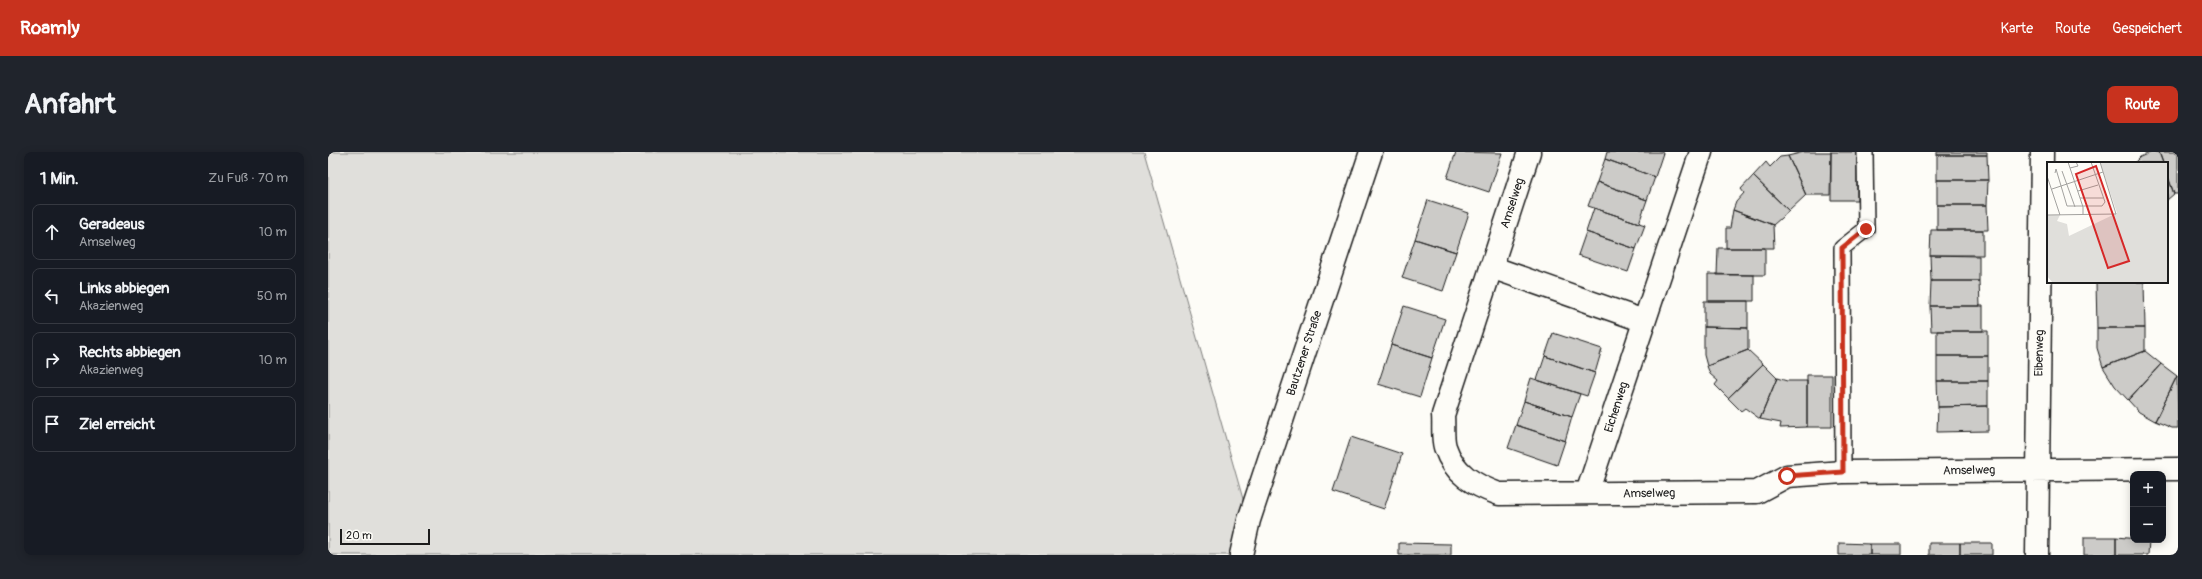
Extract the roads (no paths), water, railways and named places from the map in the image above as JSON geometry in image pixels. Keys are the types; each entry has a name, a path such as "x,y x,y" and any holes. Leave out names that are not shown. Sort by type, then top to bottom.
{"street":[{"name":"Bautzener Straße","path":"1241,555 1249,520 1371,152"},
{"name":"Amselweg","path":"1529,152 1443,415 1445,446 1458,470 1474,485 1499,494 1757,492 1787,476 1843,472 2038,469 2178,470"},
{"name":"Eichenweg","path":"1587,494 1701,152"},
{"name":"Eibenweg","path":"2037,555 2042,152"},
{"path":"1491,267 1644,321"}],"lane":[{"path":"1843,472 1842,248 1866,229 1866,152"}]}
